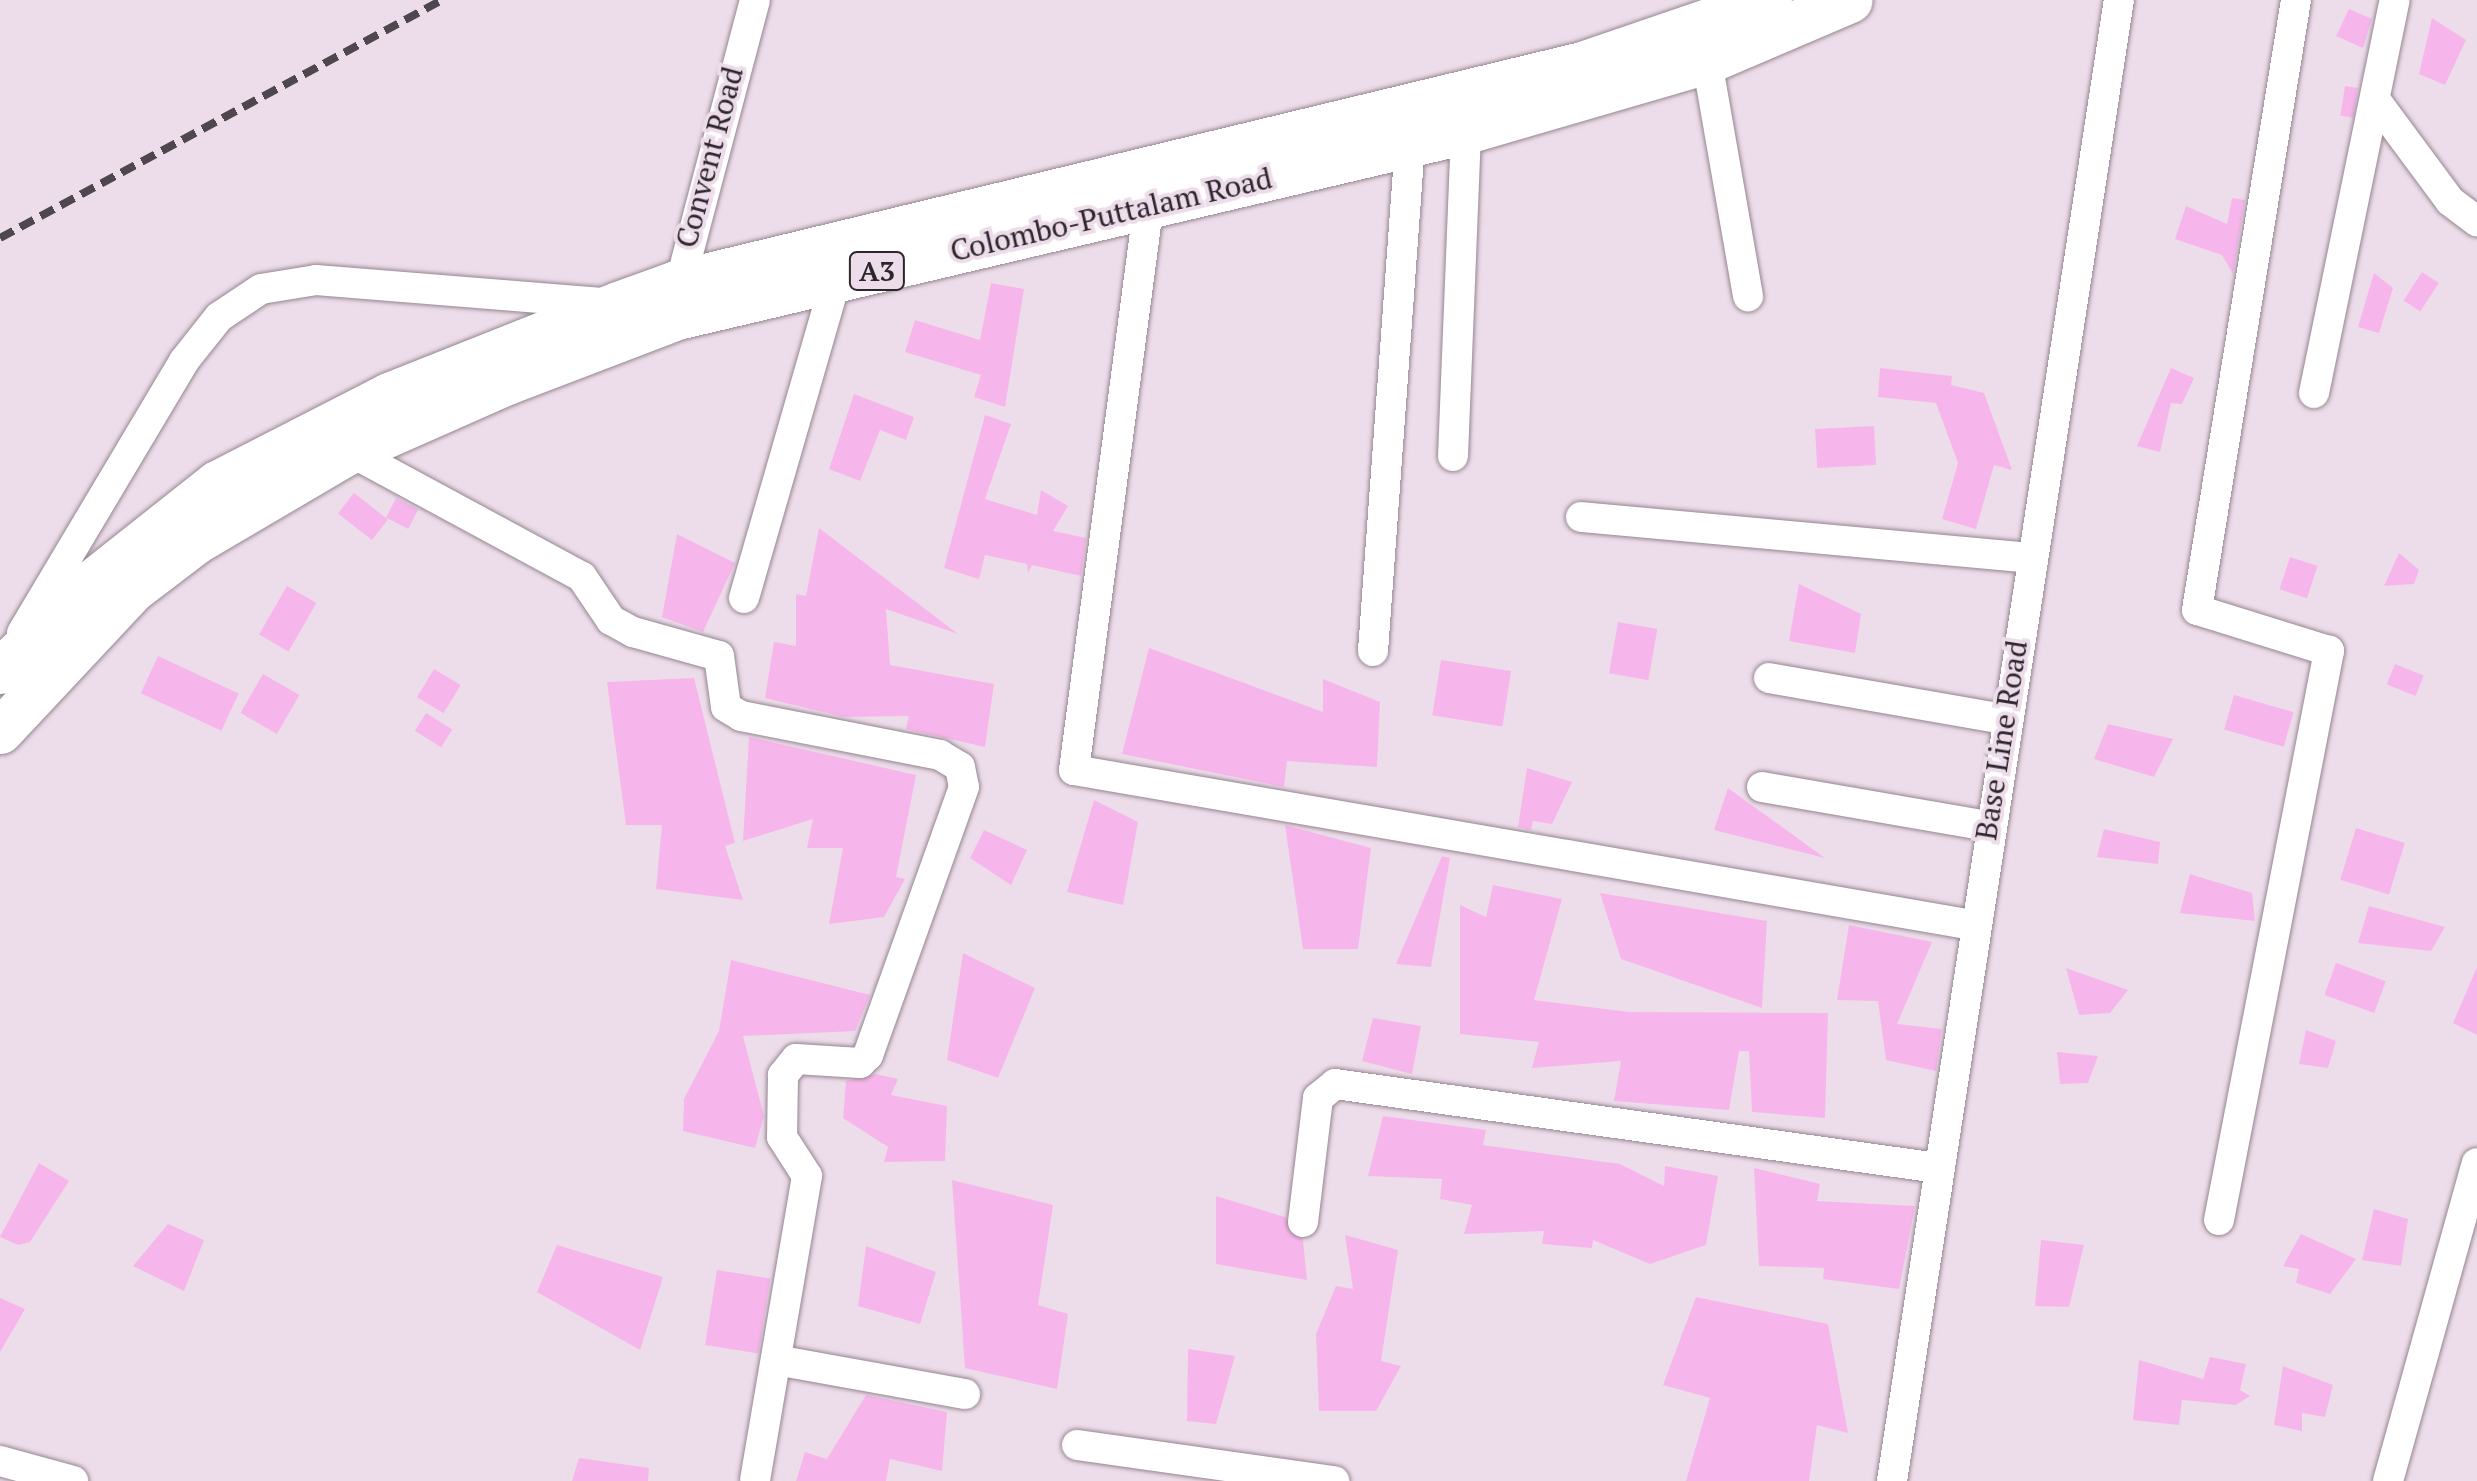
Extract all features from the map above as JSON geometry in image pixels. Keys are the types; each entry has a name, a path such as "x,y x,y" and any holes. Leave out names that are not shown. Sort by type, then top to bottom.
{"highway":[{"name":"Colombo-Puttalam Road","path":"0,670 82,590 217,483 333,441 676,300 1582,64 1769,0"},
{"name":"Colombo-Puttalam Road","path":"0,731 132,590 333,441 618,304 835,282 1149,202 1466,131 1707,61 1850,0"}],"street":[{"name":"Convent Road","path":"676,300 755,0"},
{"name":"Base Line Road","path":"1892,1481 2028,558 2119,0"},
{"path":"2219,1220 2329,651 2197,610 2296,0"},
{"path":"2314,393 2379,105 2395,0"},
{"path":"1707,61 1748,296"},
{"path":"2379,105 2450,201 2477,222"},
{"path":"1452,456 1466,131"},
{"path":"1373,652 1410,144"},
{"path":"1149,202 1074,770 1972,925"},
{"path":"0,670 184,360 219,317 261,289 316,280 618,304"},
{"path":"744,598 835,282"},
{"path":"333,441 582,577 612,620 633,632 719,656 726,707 741,716 940,755 960,767 964,787 868,1054 860,1063 796,1059 783,1075 782,1137 806,1176 781,1361 755,1481"},
{"path":"1581,516 2028,558"},
{"path":"1770,678 2004,719"},
{"path":"1762,787 1988,826"},
{"path":"1303,1222 1318,1098 1335,1084 1938,1168"},
{"path":"2388,1481 2477,1163"},
{"path":"781,1361 965,1394"},
{"path":"1077,1445 1334,1481"},
{"path":"0,1461 73,1481"}],"building":[{"path":"2349,9 2372,19 2363,48 2336,36"},
{"path":"2432,18 2466,40 2445,85 2419,74"},
{"path":"2345,86 2358,88 2353,118 2340,116"},
{"path":"2232,198 2245,200 2233,274 2222,255 2175,239 2186,206 2227,224"},
{"path":"2422,272 2439,283 2420,311 2403,301"},
{"path":"2374,273 2393,288 2379,333 2358,327"},
{"path":"991,283 1024,289 1005,407 974,397 981,375 905,352 915,320 980,340"},
{"path":"1880,368 1952,376 1951,385 1984,393 2012,470 1994,465 1976,529 1942,519 1958,463 1936,403 1878,397"},
{"path":"2171,368 2194,378 2182,404 2171,403 2160,452 2137,446"},
{"path":"854,394 914,417 906,440 880,430 860,481 829,469"},
{"path":"985,415 1011,424 985,499 1037,515 1041,490 1068,506 1053,531 1086,538 1081,576 1032,565 1028,573 1027,564 985,555 979,579 944,568"},
{"path":"1874,426 1876,465 1817,468 1815,429"},
{"path":"354,493 388,519 372,540 338,513"},
{"path":"396,498 418,509 408,529 386,518"},
{"path":"819,528 958,634 886,609 890,665 994,684 985,747 906,729 909,716 844,717 765,698 774,642 796,646 796,594 806,596"},
{"path":"677,534 735,563 703,632 662,617"},
{"path":"2399,553 2419,570 2414,584 2384,586"},
{"path":"2290,557 2318,566 2307,598 2279,589"},
{"path":"1799,584 1861,614 1855,653 1789,641"},
{"path":"287,586 316,603 288,651 259,634"},
{"path":"1618,622 1657,629 1648,680 1609,673"},
{"path":"1149,648 1323,712 1323,679 1380,702 1377,767 1287,761 1284,787 1122,754"},
{"path":"158,656 239,694 221,731 141,693"},
{"path":"1441,660 1511,671 1502,726 1432,715"},
{"path":"2395,664 2424,676 2416,696 2387,684"},
{"path":"434,669 461,685 444,713 417,697"},
{"path":"263,674 299,695 277,734 240,713"},
{"path":"694,678 735,843 725,846 743,900 656,889 662,825 626,825 607,682"},
{"path":"2234,695 2294,712 2284,747 2224,730"},
{"path":"426,713 452,729 441,747 415,731"},
{"path":"2108,724 2173,739 2154,777 2094,759"},
{"path":"749,737 916,775 896,877 905,879 884,917 829,924 843,848 807,848 813,819 743,841"},
{"path":"1527,768 1572,782 1552,824 1533,821 1531,830 1518,827"},
{"path":"1728,788 1825,858 1714,830"},
{"path":"1094,800 1138,822 1123,905 1067,892"},
{"path":"1285,825 1371,848 1358,949 1303,949"},
{"path":"2356,828 2405,843 2389,895 2340,880"},
{"path":"2104,829 2160,842 2158,864 2097,857"},
{"path":"984,830 1027,850 1011,885 970,858"},
{"path":"1442,856 1450,858 1431,967 1396,964"},
{"path":"2190,874 2252,893 2255,921 2180,913"},
{"path":"1493,885 1562,899 1534,1000 1629,1012 1828,1013 1825,1118 1752,1112 1749,1051 1739,1051 1729,1110 1614,1101 1621,1061 1532,1068 1539,1042 1460,1034 1460,905 1486,917"},
{"path":"1600,893 1767,921 1762,1008 1621,959"},
{"path":"2369,906 2445,927 2431,951 2358,943"},
{"path":"1849,925 1932,942 1897,1024 1942,1029 1936,1071 1886,1060 1878,1001 1837,1000"},
{"path":"963,953 1035,988 998,1078 947,1060"},
{"path":"731,960 870,995 855,1031 743,1036 764,1116 755,1148 683,1131 684,1099 719,1031"},
{"path":"2336,963 2386,981 2374,1013 2324,995"},
{"path":"2477,967 2477,1035 2453,1023"},
{"path":"2066,968 2128,990 2110,1013 2079,1015"},
{"path":"1373,1018 1421,1026 1412,1074 1362,1061"},
{"path":"2306,1030 2336,1041 2328,1068 2299,1064"},
{"path":"2057,1052 2098,1056 2088,1083 2060,1084"},
{"path":"876,1074 898,1079 891,1095 947,1106 945,1161 884,1162 888,1147 843,1118 846,1081"},
{"path":"1383,1116 1486,1130 1483,1145 1620,1164 1664,1186 1665,1166 1718,1176 1706,1245 1650,1264 1593,1240 1592,1248 1542,1244 1544,1231 1464,1234 1472,1205 1440,1199 1442,1179 1368,1176"},
{"path":"39,1163 69,1181 30,1242 18,1245 0,1237"},
{"path":"1754,1168 1820,1184 1817,1201 1915,1206 1899,1289 1823,1279 1824,1268 1759,1266"},
{"path":"952,1180 1053,1205 1038,1305 1068,1314 1057,1389 965,1368"},
{"path":"1216,1196 1285,1217 1303,1240 1307,1280 1216,1264"},
{"path":"2374,1209 2408,1219 2401,1266 2362,1260"},
{"path":"168,1224 204,1240 184,1291 133,1266"},
{"path":"2301,1234 2356,1259 2330,1294 2296,1283 2299,1269 2283,1266"},
{"path":"1345,1235 1398,1250 1381,1361 1401,1366 1376,1411 1319,1411 1316,1334 1336,1286 1353,1289"},
{"path":"2041,1240 2084,1245 2069,1307 2035,1306"},
{"path":"557,1245 663,1277 640,1350 537,1292"},
{"path":"866,1246 936,1272 920,1324 858,1306"},
{"path":"717,1270 770,1278 758,1354 705,1345"},
{"path":"1696,1297 1828,1324 1848,1433 1817,1425 1809,1481 1686,1481 1710,1398 1663,1385"},
{"path":"0,1298 25,1309 0,1352"},
{"path":"1188,1349 1235,1356 1216,1424 1187,1421"},
{"path":"2210,1357 2246,1364 2240,1390 2250,1396 2236,1405 2182,1400 2179,1425 2133,1420 2139,1360 2203,1379"},
{"path":"2283,1366 2333,1385 2325,1417 2302,1413 2302,1431 2274,1425"},
{"path":"866,1395 947,1412 942,1471 890,1459 886,1481 796,1481 805,1452 827,1459"},
{"path":"579,1458 649,1468 648,1481 572,1481"}],"railway":[{"path":"0,238 442,0"}]}
